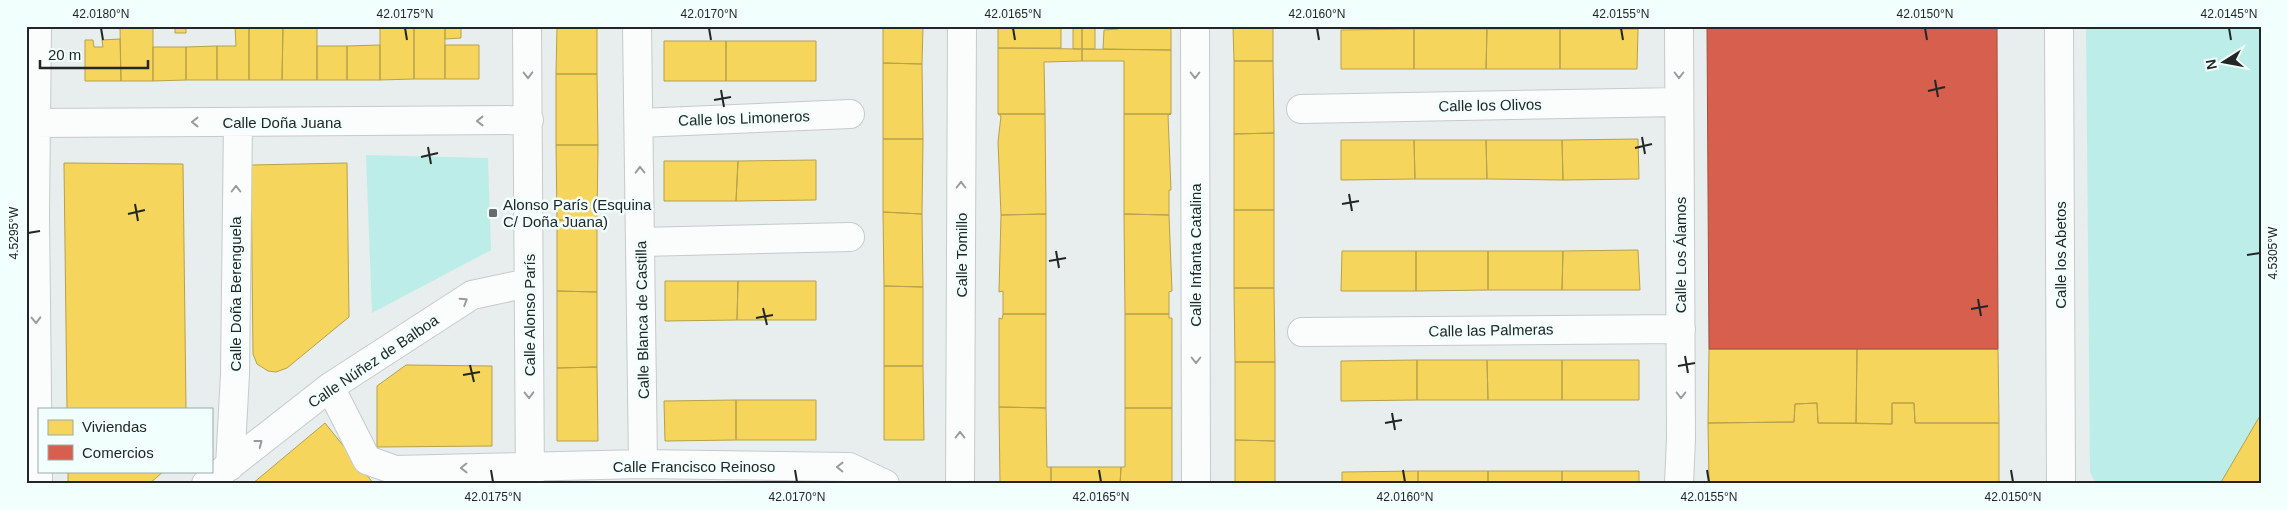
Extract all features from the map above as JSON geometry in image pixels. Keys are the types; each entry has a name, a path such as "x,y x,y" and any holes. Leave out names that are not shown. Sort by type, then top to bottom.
{"street":[{"path":"37,26 31,270 38,484"},
{"name":"Calle Alonso París","path":"527,26 530,475"},
{"name":"Calle Blanca de Castilla","path":"637,26 643,464"},
{"name":"Calle Tomillo","path":"960,484 962,26"},
{"name":"Calle Infanta Catalina","path":"1195,26 1196,484"},
{"name":"Calle Los Álamos","path":"1679,26 1681,329 1679,484"},
{"name":"Calle los Abetos","path":"2059,26 2061,484"},
{"name":"Calle los Olivos","path":"1302,108 1679,102"},
{"name":"Calle los Limoneros","path":"639,123 850,114"},
{"name":"Calle Doña Juana","path":"35,123 529,120"},
{"name":"Calle Doña Berenguela","path":"230,466 235,374 238,122"},
{"path":"641,242 850,237"},
{"name":"Calle Núñez de Balboa","path":"206,484 330,387 472,295 528,283"},
{"name":"Calle las Palmeras","path":"1302,332 1681,329"},
{"name":"Calle Francisco Reinoso","path":"330,387 367,460 395,470 530,475 592,475 643,464 849,467 885,484"}],"shaded area":[{"path":"2086,26 2261,26 2261,414 2220,484 2096,484 2090,472"},
{"path":"366,155 488,158 491,250 372,313"}],"building: Viviendas":[{"path":"120,26 153,26 153,81 121,81"},
{"path":"186,26 186,33 175,33 175,27 153,27"},
{"path":"235,26 249,26 249,80 217,80 217,46 236,46"},
{"path":"249,26 283,26 282,80 249,80"},
{"path":"283,26 317,26 317,80 282,80"},
{"path":"380,26 414,26 414,79 380,80"},
{"path":"414,26 445,26 445,79 414,79"},
{"path":"445,26 479,26 461,27 461,38 445,39"},
{"path":"557,26 597,26 597,74 556,74"},
{"path":"883,26 923,26 922,64 883,63"},
{"path":"998,26 1061,28 1061,48 998,48"},
{"path":"1073,26 1082,26 1082,49 1073,49"},
{"path":"1082,26 1095,26 1095,49 1082,49"},
{"path":"1118,26 1171,26 1171,50 1103,49 1104,30 1118,29"},
{"path":"1233,26 1273,26 1273,61 1234,61"},
{"path":"1414,29 1487,29 1486,69 1414,69"},
{"path":"1414,29 1414,69 1341,69 1341,30"},
{"path":"1487,29 1560,29 1560,69 1486,69"},
{"path":"1560,29 1638,29 1637,69 1560,69"},
{"path":"120,39 121,81 85,81 85,40 93,40 94,47 103,47 102,40"},
{"path":"664,41 726,41 726,81 664,81"},
{"path":"726,41 816,41 816,81 726,81"},
{"path":"380,45 380,80 347,80 347,46"},
{"path":"445,45 479,45 479,79 445,79"},
{"path":"217,46 217,80 186,80 186,47"},
{"path":"317,46 347,46 347,80 317,80"},
{"path":"153,47 186,47 186,80 153,81"},
{"path":"998,48 1082,49 1082,61 1044,62 1045,114 998,114"},
{"path":"1082,49 1171,50 1171,114 1124,114 1124,61 1082,61"},
{"path":"1234,61 1273,61 1274,133 1234,134"},
{"path":"883,63 922,64 923,139 883,139"},
{"path":"556,74 597,74 598,145 556,145"},
{"path":"998,114 1045,114 1046,214 1001,215 998,142 1001,116"},
{"path":"1124,114 1171,114 1168,115 1171,190 1169,190 1169,215 1124,214"},
{"path":"1274,133 1274,210 1234,210 1234,134"},
{"path":"883,139 923,139 922,214 883,212"},
{"path":"1638,139 1639,179 1563,180 1562,140"},
{"path":"1341,140 1414,140 1415,179 1341,180"},
{"path":"1414,140 1486,140 1487,179 1415,179"},
{"path":"1486,140 1562,140 1563,180 1487,179"},
{"path":"556,145 598,145 597,220 557,220"},
{"path":"816,160 816,200 736,201 738,161"},
{"path":"664,161 738,161 736,201 664,201"},
{"path":"64,163 183,164 186,408 67,408"},
{"path":"347,163 349,317 287,368 276,372 268,371 257,364 253,354 251,165"},
{"path":"1234,210 1274,210 1274,288 1234,288"},
{"path":"883,212 922,214 923,287 884,286"},
{"path":"1046,214 1046,314 1003,314 1003,291 999,292 1001,215"},
{"path":"1124,214 1169,215 1172,291 1169,292 1169,314 1125,314"},
{"path":"557,220 597,220 597,292 557,291"},
{"path":"1638,250 1640,290 1562,290 1563,251"},
{"path":"1342,251 1416,251 1416,291 1341,291"},
{"path":"1416,251 1488,251 1488,290 1416,291"},
{"path":"1488,251 1563,251 1562,290 1488,290"},
{"path":"665,281 738,281 737,320 665,321"},
{"path":"738,281 816,281 816,320 737,320"},
{"path":"884,286 923,287 923,366 884,366"},
{"path":"1234,288 1274,288 1275,362 1235,362"},
{"path":"557,291 597,292 597,367 557,368"},
{"path":"1003,314 1046,314 1046,408 999,407 999,318 1002,319"},
{"path":"1125,314 1169,314 1169,318 1172,318 1172,408 1125,408"},
{"path":"1709,349 1857,349 1856,423 1818,423 1817,403 1795,404 1794,422 1708,423"},
{"path":"1857,349 1998,349 1999,423 1915,423 1914,403 1892,403 1892,424 1856,423"},
{"path":"1417,360 1487,360 1488,400 1417,400"},
{"path":"1417,360 1417,400 1341,401 1341,361"},
{"path":"1487,360 1562,360 1562,400 1488,400"},
{"path":"1562,360 1639,360 1639,400 1562,400"},
{"path":"1235,362 1275,362 1275,441 1235,440"},
{"path":"406,365 492,366 492,446 377,447 377,386"},
{"path":"884,366 923,366 924,440 884,440"},
{"path":"597,367 598,441 557,441 557,368"},
{"path":"736,400 816,400 816,440 736,440"},
{"path":"736,400 736,440 665,441 664,401"},
{"path":"1817,403 1818,423 1892,424 1892,403 1914,403 1915,423 1999,423 1999,484 1709,484 1708,423 1794,422 1795,404"},
{"path":"999,407 1046,408 1047,467 1051,467 1051,484 1000,484"},
{"path":"1125,408 1172,408 1172,484 1120,484 1121,467 1125,467"},
{"path":"2261,414 2261,484 2220,484"},
{"path":"325,423 374,484 252,484"},
{"path":"1235,440 1275,441 1275,484 1235,484"},
{"path":"1051,467 1121,467 1120,484 1051,484"},
{"path":"1418,471 1418,484 1342,484 1342,472"},
{"path":"1418,471 1488,471 1488,484 1418,484"},
{"path":"1488,471 1562,471 1562,484 1488,484"},
{"path":"1562,471 1639,471 1639,484 1562,484"},
{"path":"68,472 163,472 149,484 68,484"}],"building: Comercios":[{"path":"1707,26 1997,26 1998,349 1709,349"}],"place":[{"name":"Alonso París (Esquina C/ Doña Juana)","path":"493,213"}]}
